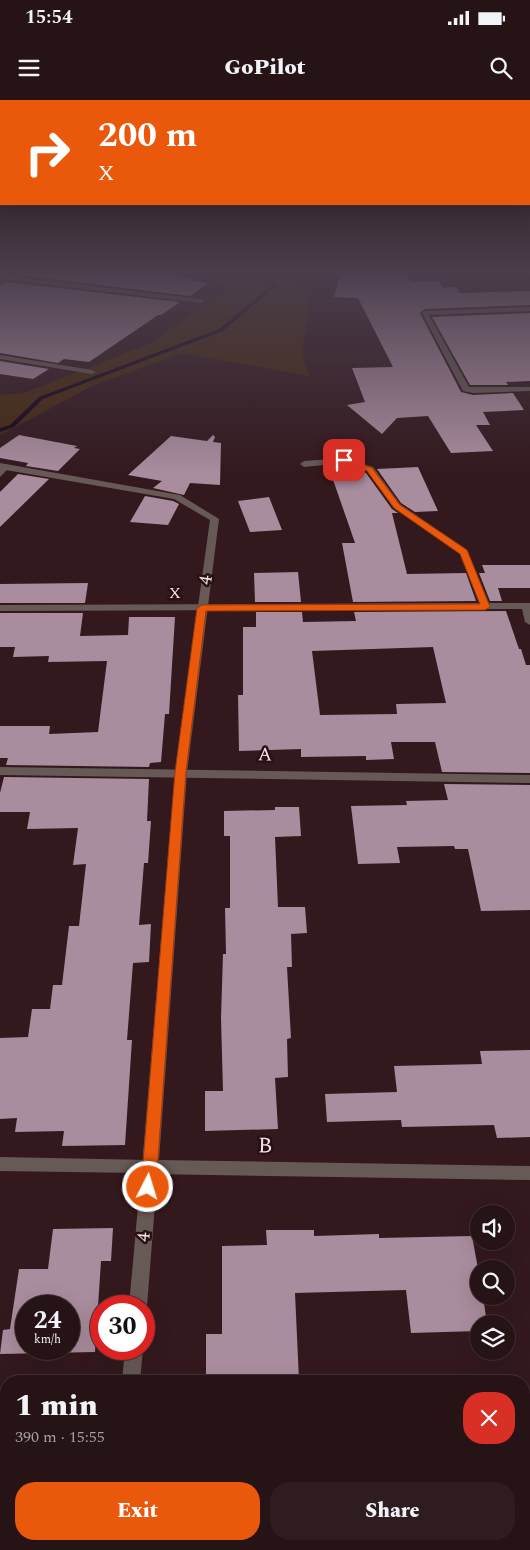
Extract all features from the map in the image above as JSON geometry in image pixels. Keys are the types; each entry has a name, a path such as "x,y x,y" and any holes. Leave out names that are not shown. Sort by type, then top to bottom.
{"street":[{"path":"438,338 468,391 530,390"},
{"path":"0,357 92,372"},
{"path":"304,464 344,460 370,469 397,506 464,552 485,607"},
{"name":"4","path":"2,469 177,497 215,519 181,772 139,1295"},
{"path":"528,606 530,622"},
{"name":"X","path":"0,608 528,606"},
{"name":"A","path":"0,771 181,772 530,779"},
{"name":"B","path":"0,1164 530,1173"},
{"path":"132,1375 133,1360"}],"shaded area":[{"path":"158,338 304,338 302,352 309,376 183,353 94,385 0,435 0,395 24,393 149,344"}],"building":[{"path":"0,338 125,338 89,362 64,359 58,363 0,353"},
{"path":"378,338 433,338 461,392 473,395 513,393 524,410 483,412 490,425 476,425 493,451 451,453 428,416 397,418 382,434 347,405 365,402 352,368 393,367"},
{"path":"444,338 530,338 530,381 506,382 508,385 470,385"},
{"path":"0,361 49,369 33,379 0,374"},
{"path":"19,435 77,446 74,448 80,449 58,471 26,466 28,463 0,458 0,448"},
{"path":"213,435 215,437 213,442 221,443 220,485 190,483 184,495 153,488 162,481 128,475 171,436 207,441"},
{"path":"418,467 438,511 415,512 401,503 377,469"},
{"path":"357,470 366,473 392,509 398,513 392,513 407,574 466,573 476,601 353,602 342,543 355,543 330,471"},
{"path":"18,474 49,479 0,527 0,492"},
{"path":"145,496 173,501 179,504 168,525 130,522"},
{"path":"269,497 282,530 250,532 238,501"},
{"path":"482,565 530,565 530,588 498,588 502,601 490,601 479,573 485,573"},
{"path":"298,572 301,602 255,602 254,573"},
{"path":"88,583 85,603 0,603 0,584"},
{"path":"506,611 526,665 530,665 530,773 442,772 435,742 391,742 394,759 366,760 366,756 301,757 301,749 239,751 238,695 243,695 243,627 256,627 256,612 302,612 303,622 356,621 354,612","holes":["433,647 446,703 396,704 397,714 320,715 312,651"]},
{"path":"0,613 83,613 80,636 128,635 129,617 175,617 169,714 165,714 161,762 150,763 149,767 6,765 8,758 0,758 0,726 50,726 49,734 98,732 107,661 48,662 49,656 13,657 15,647 0,647"},
{"path":"4,777 149,779 147,821 151,821 148,863 144,863 139,925 151,924 149,962 133,963 127,1040 132,1040 125,1145 62,1146 64,1131 15,1132 17,1118 0,1119 0,1038 28,1037 32,1009 50,1009 53,985 62,985 69,926 79,926 86,864 73,865 78,828 27,829 30,812 0,812 0,793"},
{"path":"444,784 530,785 530,910 481,911 468,849 455,849 454,846 397,847 400,863 358,864 351,806 407,805 406,801 448,800"},
{"path":"275,807 299,807 301,836 275,837 278,907 305,907 307,933 291,934 292,967 287,967 291,1038 287,1039 288,1077 275,1078 278,1129 205,1131 205,1091 223,1091 221,1018 223,954 226,954 225,908 230,908 230,836 224,836 224,811 275,810"},
{"path":"530,1050 530,1137 497,1138 494,1125 402,1127 401,1120 327,1122 325,1094 397,1092 394,1066 482,1064 480,1051"},
{"path":"113,1228 111,1261 101,1261 99,1295 90,1295 90,1352 80,1352 80,1295 15,1295 19,1269 48,1269 53,1229"},
{"path":"266,1230 314,1230 314,1236 379,1234 379,1238 470,1236 470,1250 475,1250 476,1260 470,1260 470,1305 484,1305 486,1315 470,1315 470,1331 411,1333 406,1290 295,1293 299,1375 206,1375 206,1334 222,1334 222,1246 267,1245"},
{"path":"15,1296 15,1354 0,1354 3,1330 10,1329"}],"waterway":[{"path":"0,430 12,426 41,398 201,338"}],"route":[{"path":"148,1187 181,772 202,608 485,607 464,552 397,506 370,469 344,460"}]}
